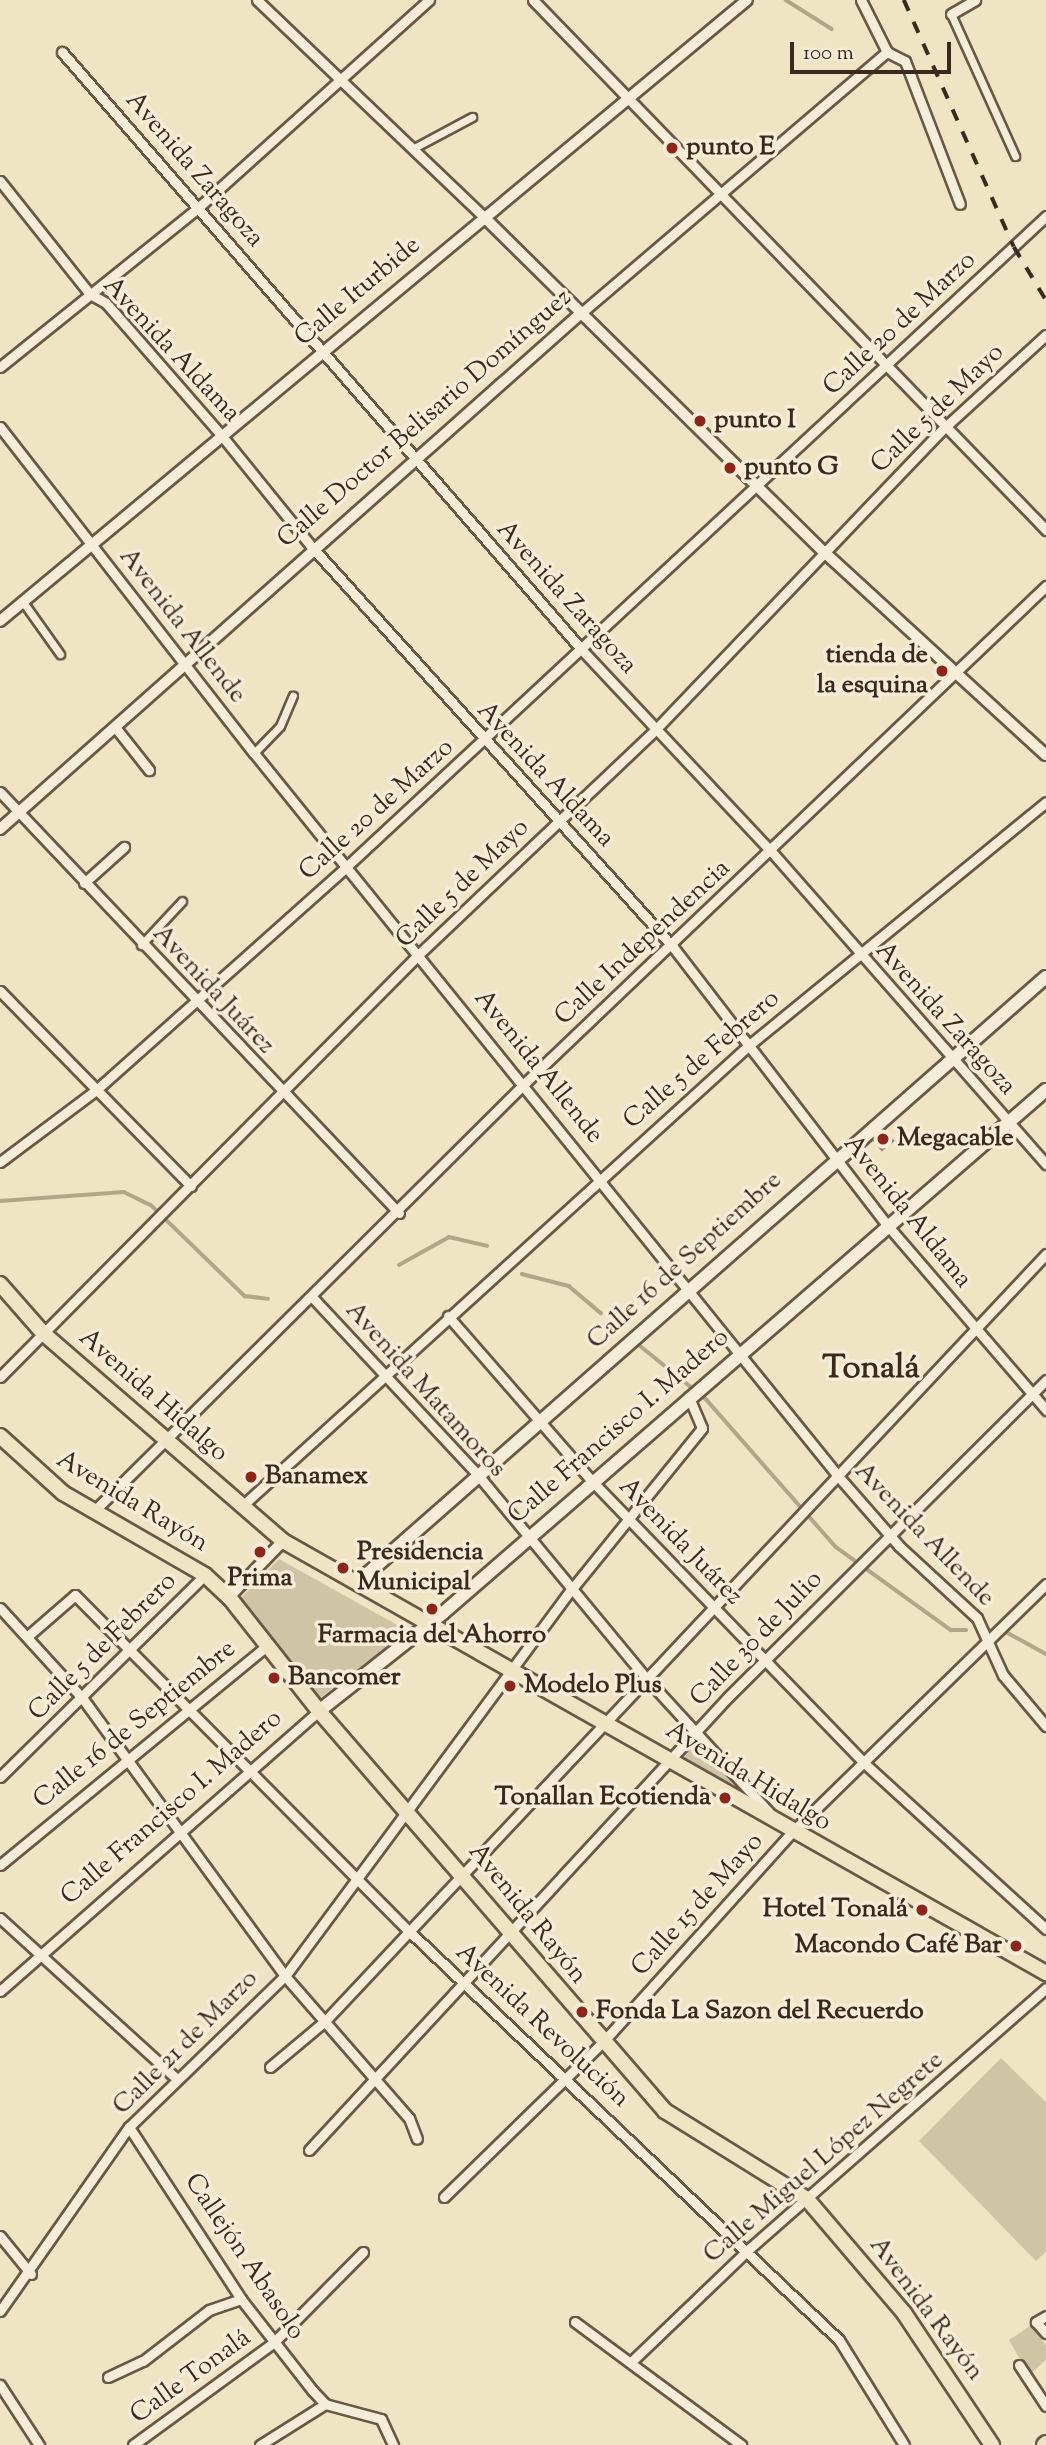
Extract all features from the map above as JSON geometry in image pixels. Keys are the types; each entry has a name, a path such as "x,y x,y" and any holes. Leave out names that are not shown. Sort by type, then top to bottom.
{"main road":[{"name":"Calle 16 de Septiembre","path":"358,1583 836,1157 1046,976"},
{"name":"Calle Francisco I. Madero","path":"318,1711 431,1623 739,1351 1046,1090"},
{"name":"Avenida Hidalgo","path":"0,1284 43,1333 283,1541 513,1667 607,1724 673,1759 787,1830 1046,1973"},
{"name":"Avenida Rayón","path":"0,1436 44,1479 93,1512 205,1575 229,1597 265,1647 318,1711 409,1811 602,2043 665,2111 807,2199 904,2313 992,2445"}],"street":[{"path":"257,0 342,84 414,148 823,551 1046,755"},
{"path":"0,367 200,206 342,84 429,0"},
{"path":"533,0 721,192 944,428 1046,530"},
{"name":"Calle Iturbide","path":"0,621 747,0"},
{"path":"861,0 887,52 905,61 960,204"},
{"path":"975,0 951,14 1015,156"},
{"name":"Avenida Zaragoza","path":"62,52 200,206 322,352 582,650 771,851 1046,1164"},
{"name":"Calle Doctor Belisario Domínguez","path":"0,828 185,665 311,546 415,460 721,192 887,52"},
{"path":"414,148 472,117"},
{"name":"Avenida Aldama","path":"0,181 90,295 106,303 222,436 311,546 673,947 888,1226 1046,1410"},
{"name":"Calle 20 de Marzo","path":"0,1162 95,1091 346,867 1045,220"},
{"name":"Calle 5 de Mayo","path":"0,1377 418,955 656,729 823,551 944,428 1046,335"},
{"name":"Avenida Allende","path":"0,426 254,753 418,955 526,1082 838,1476 888,1535 977,1618 986,1644 1046,1726"},
{"name":"Calle Independencia","path":"93,1512 169,1443 526,1082 673,947 952,671 1046,586"},
{"path":"23,602 60,654"},
{"path":"254,753 280,726 293,696"},
{"path":"115,727 149,770"},
{"name":"Avenida Juárez","path":"0,792 282,1094 399,1213"},
{"name":"Calle 5 de Febrero","path":"242,1506 383,1374 748,1046 1046,802"},
{"path":"84,883 124,847"},
{"path":"141,945 182,901"},
{"path":"0,991 95,1091 191,1186"},
{"path":"270,2067 325,2021 1046,1254"},
{"name":"Avenida Matamoros","path":"313,1298 478,1475 526,1538 646,1678 787,1830"},
{"name":"Avenida Juárez","path":"448,1316 592,1481 713,1608 766,1657 862,1761 1046,1929"},
{"name":"Calle 30 de Julio","path":"309,2150 467,1985 766,1657 1046,1380"},
{"path":"409,1811 571,1590 704,1426 692,1395"},
{"path":"229,1597 283,1541"},
{"name":"Calle 5 de Febrero","path":"0,1777 132,1652 205,1575"},
{"name":"Calle 15 de Mayo","path":"444,2197 602,2043 787,1830 986,1644 1046,1584"},
{"name":"Avenida Revolución","path":"29,1635 75,1595 188,1712 409,1931 568,2076 749,2249 839,2340 904,2445"},
{"path":"0,1608 29,1635 83,1699 285,1976 409,2118 417,2139"},
{"name":"Calle 16 de Septiembre","path":"0,1865 265,1647"},
{"name":"Calle Francisco I. Madero","path":"0,1991 38,1954 182,1833 247,1771 318,1711"},
{"name":"Calle 21 de Marzo","path":"0,2311 31,2274 129,2127 176,2077 285,1976 409,1811"},
{"path":"0,1919 176,2077"},
{"name":"Calle Miguel López Negrete","path":"631,2362 749,2249 1046,1988"},
{"name":"Callejón Abasolo","path":"129,2127 241,2298 273,2343 324,2404"},
{"path":"0,2236 31,2274"},
{"name":"Calle Tonalá","path":"133,2445 273,2343 363,2252"},
{"path":"108,2377 143,2361 209,2310 241,2298"},
{"path":"1046,2316 1036,2322 1046,2333"},
{"path":"575,2322 741,2445"},
{"path":"1019,2365 1046,2406"},
{"path":"0,2385 39,2445"},
{"path":"260,2445 324,2404 381,2419 394,2445"},
{"path":"148,2435 155,2445"}],"shaded area":[{"path":"279,1559 408,1631 317,1700 237,1602"},
{"path":"697,1742 732,1782 729,1787 681,1761"},
{"path":"1001,2058 1046,2102 1046,2252 1036,2261 919,2141"},
{"path":"1030,2326 1046,2345 1046,2360 1029,2375 1009,2340"}],"building":[{"name":"Megacable","path":"886,1130 895,1141 882,1152 873,1141"}],"waterway":[{"path":"786,0 832,29"},
{"path":"0,1201 124,1192 151,1205 245,1296 268,1299"},
{"path":"399,1265 449,1237 487,1246"},
{"path":"522,1274 569,1286 601,1313"},
{"path":"638,1344 706,1399 836,1547 951,1630 966,1630"},
{"path":"1008,1633 1046,1654"}],"railway":[{"path":"904,0 1014,247 1046,300"}],"place":[{"name":"punto E","path":"672,148"},
{"name":"punto I","path":"700,421"},
{"name":"punto G","path":"730,468"},
{"name":"tienda de la esquina","path":"942,671"},
{"name":"Megacable","path":"883,1139"},
{"name":"Banamex","path":"251,1477"},
{"name":"Prima","path":"260,1552"},
{"name":"Presidencia Municipal","path":"343,1568"},
{"name":"Farmacia del Ahorro","path":"432,1609"},
{"name":"Bancomer","path":"274,1678"},
{"name":"Modelo Plus","path":"510,1686"},
{"name":"Tonallan Ecotienda","path":"725,1798"},
{"name":"Hotel Tonalá","path":"922,1910"},
{"name":"Macondo Café Bar","path":"1016,1946"},
{"name":"Fonda La Sazon del Recuerdo","path":"582,2012"}],"district":[{"name":"Tonalá","path":"871,1370"}]}
